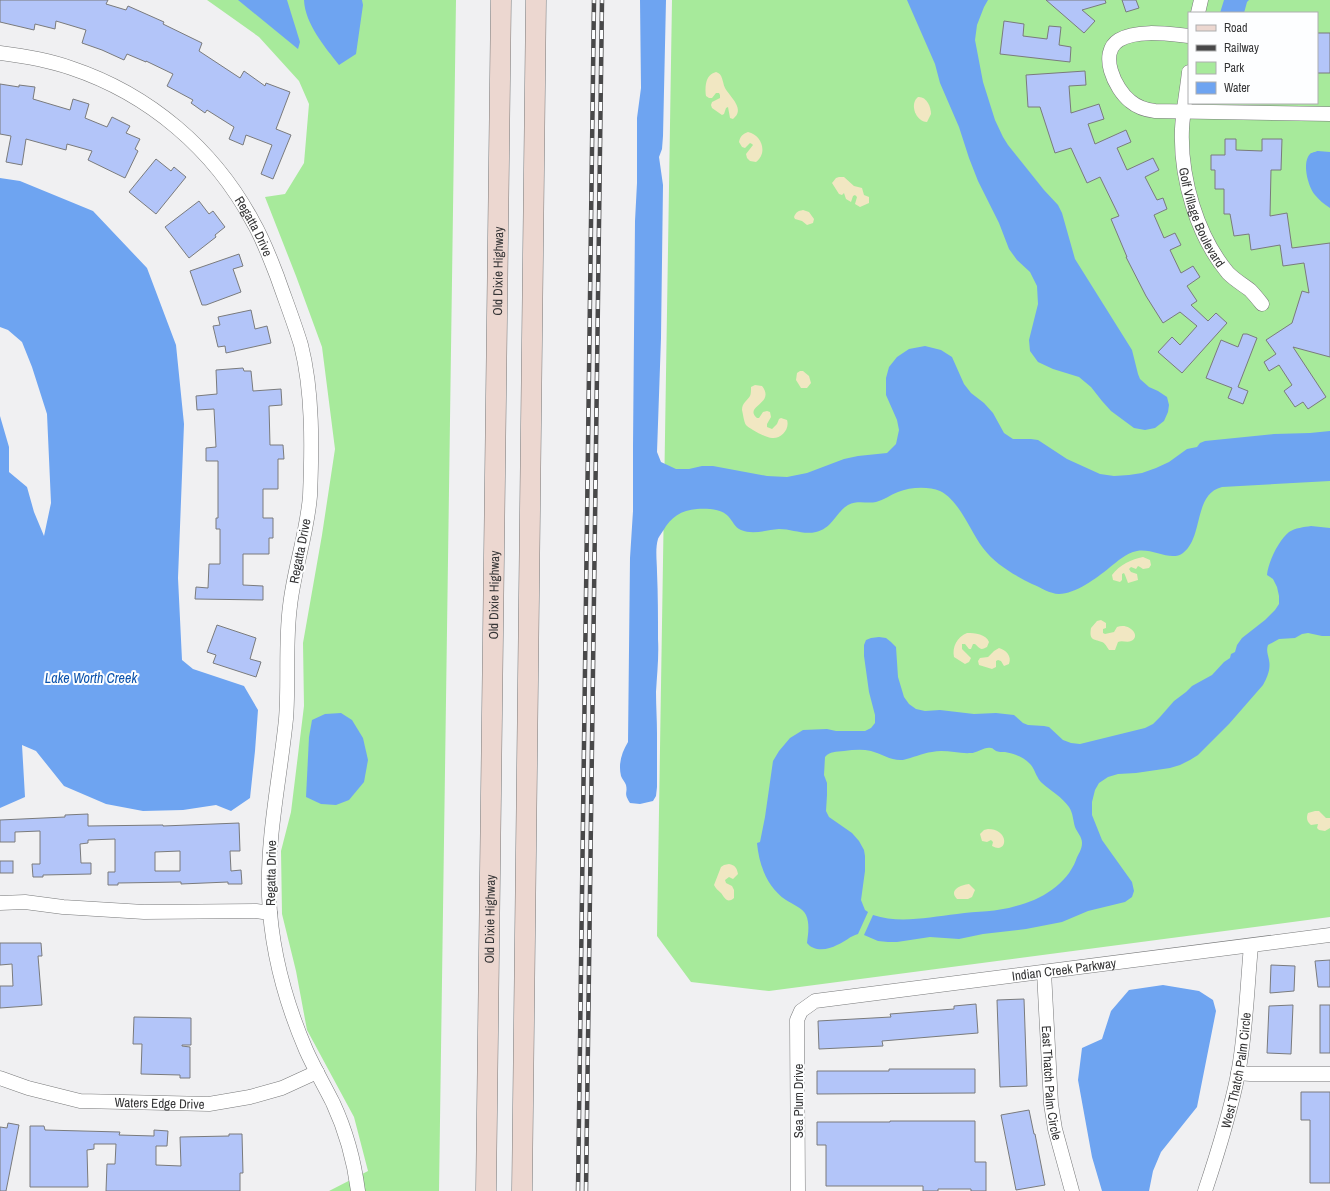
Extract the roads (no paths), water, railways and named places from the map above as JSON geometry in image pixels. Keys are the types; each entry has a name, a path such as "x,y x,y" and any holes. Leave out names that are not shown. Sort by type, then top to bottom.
{"main road":[{"name":"Old Dixie Highway","path":"486,1191 501,0"},
{"path":"522,1191 536,0"}],"street":[{"path":"1198,12 1201,0"},
{"path":"1188,36 1163,33 1145,33 1127,36 1118,40 1112,47 1109,56 1110,66 1115,81 1121,92 1131,102 1146,110 1155,111 1330,114"},
{"name":"Regatta Drive","path":"0,52 34,58 68,67 116,86 152,108 179,129 220,171 254,222 264,243 291,314 299,340 308,381 310,403 310,497 306,529 294,578 289,609 287,706 283,747 272,820 269,862 270,913 274,944 282,982 294,1020 346,1134 354,1166 358,1191"},
{"name":"Golf Village Boulevard","path":"1188,80 1182,131 1183,160 1189,192 1200,224 1213,250 1229,273 1250,290 1262,304"},
{"path":"0,903 25,902 144,912 270,913"},
{"name":"Indian Creek Parkway","path":"801,1011 815,1001 1330,935"},
{"name":"West Thatch Palm Circle","path":"1205,1191 1222,1140 1238,1073 1245,1019 1250,946"},
{"name":"East Thatch Palm Circle","path":"1044,972 1051,1104 1055,1129 1072,1191"},
{"name":"Sea Plum Drive","path":"798,1191 797,1020 801,1011"},
{"name":"Waters Edge Drive","path":"0,1078 28,1088 80,1101 209,1104 250,1097 282,1088 317,1072"},
{"path":"1238,1073 1330,1074"}],"water":[{"path":"238,0 287,0 300,42 298,49"},
{"path":"304,0 362,0 363,5 356,54 339,65 322,43 312,26 305,9"},
{"path":"640,0 666,0 663,136 662,149 659,157 663,185 661,338 657,452 661,462 676,469 713,466 767,476 787,477 807,473 844,459 887,453 896,444 899,430 897,420 886,395 886,378 889,367 897,357 909,349 925,346 941,350 952,357 964,384 971,393 984,403 993,413 1004,433 1013,439 1038,440 1067,459 1100,474 1114,476 1142,473 1169,462 1187,449 1197,447 1200,443 1205,441 1274,434 1330,431 1330,481 1222,487 1213,491 1207,498 1202,507 1194,537 1190,546 1183,553 1167,556 1149,551 1133,552 1122,558 1086,585 1072,591 1059,594 1049,592 1032,584 1012,573 993,559 978,541 959,509 947,496 935,489 908,489 876,502 859,502 848,505 830,524 822,530 811,533 779,529 755,532 741,530 735,526 728,516 718,510 701,509 681,513 669,522 658,539 656,556 658,652 656,692 656,796 653,801 640,804 630,803 626,795 626,785 621,776 620,762 628,742 630,558 633,511 637,118 641,88"},
{"path":"907,0 988,0 977,25 975,40 983,82 995,120 1008,145 1058,205 1062,213 1075,259 1132,350 1140,379 1149,387 1167,397 1169,405 1168,412 1164,421 1155,428 1145,430 1134,428 1111,411 1091,387 1079,377 1053,369 1038,362 1030,351 1029,340 1038,304 1037,286 1030,272 1017,260 1009,249 999,223 978,181 959,127 940,83 935,64"},
{"path":"1224,0 1249,0 1244,12 1220,12"},
{"path":"1318,151 1330,152 1330,208 1315,195 1308,180 1306,162 1311,153"},
{"name":"Lake Worth Creek","path":"0,178 20,181 93,211 147,268 176,345 184,424 178,578 182,660 193,669 244,686 258,710 250,798 231,811 216,805 183,810 143,811 106,804 64,786 36,751 22,745 25,797 0,808 0,416 9,447 9,472 27,487 34,512 44,536 51,503 47,414 32,367 22,342 8,330 0,327"},
{"path":"1311,526 1330,528 1330,636 1308,633 1302,634 1295,638 1279,639 1268,645 1267,651 1269,670 1263,685 1229,724 1198,755 1180,765 1170,768 1118,774 1108,777 1099,783 1095,790 1092,802 1092,815 1102,840 1132,882 1134,891 1132,897 1125,902 1088,911 1062,922 959,939 930,937 888,942 878,941 864,935 873,915 894,919 925,918 1009,908 1035,900 1060,884 1072,869 1081,850 1082,841 1075,827 1072,814 1066,803 1040,781 1028,762 1016,755 989,748 971,753 937,751 899,760 868,750 836,752 825,757 824,775 827,783 826,811 829,817 852,833 864,850 865,871 861,900 865,910 868,912 858,934 840,944 830,948 817,949 813,948 807,943 808,925 805,913 800,908 779,895 769,882 762,867 757,843 760,842 765,817 773,761 790,738 803,730 827,729 836,731 865,731 871,728 875,723 875,715 869,692 864,656 864,645 866,640 879,637 886,638 896,647 898,677 904,697 909,704 916,709 925,711 940,710 974,714 996,713 1014,715 1023,723 1028,725 1049,727 1063,740 1080,744 1145,728 1153,724 1174,701 1192,686 1212,675 1224,662 1230,658 1231,654 1235,652 1237,645 1242,638 1275,610 1279,604 1277,587 1273,579 1267,575 1272,558 1281,540 1289,532"},
{"path":"341,713 352,720 363,738 368,760 364,782 349,800 336,805 321,804 306,797 309,737 312,720 325,714"},
{"path":"1163,985 1199,991 1213,1000 1216,1011 1197,1107 1161,1152 1153,1171 1149,1191 1102,1191 1092,1157 1078,1080 1082,1048 1102,1039 1111,1011 1129,990"}],"railway":[{"path":"578,1191 594,0"},
{"path":"586,1191 602,0"}]}
